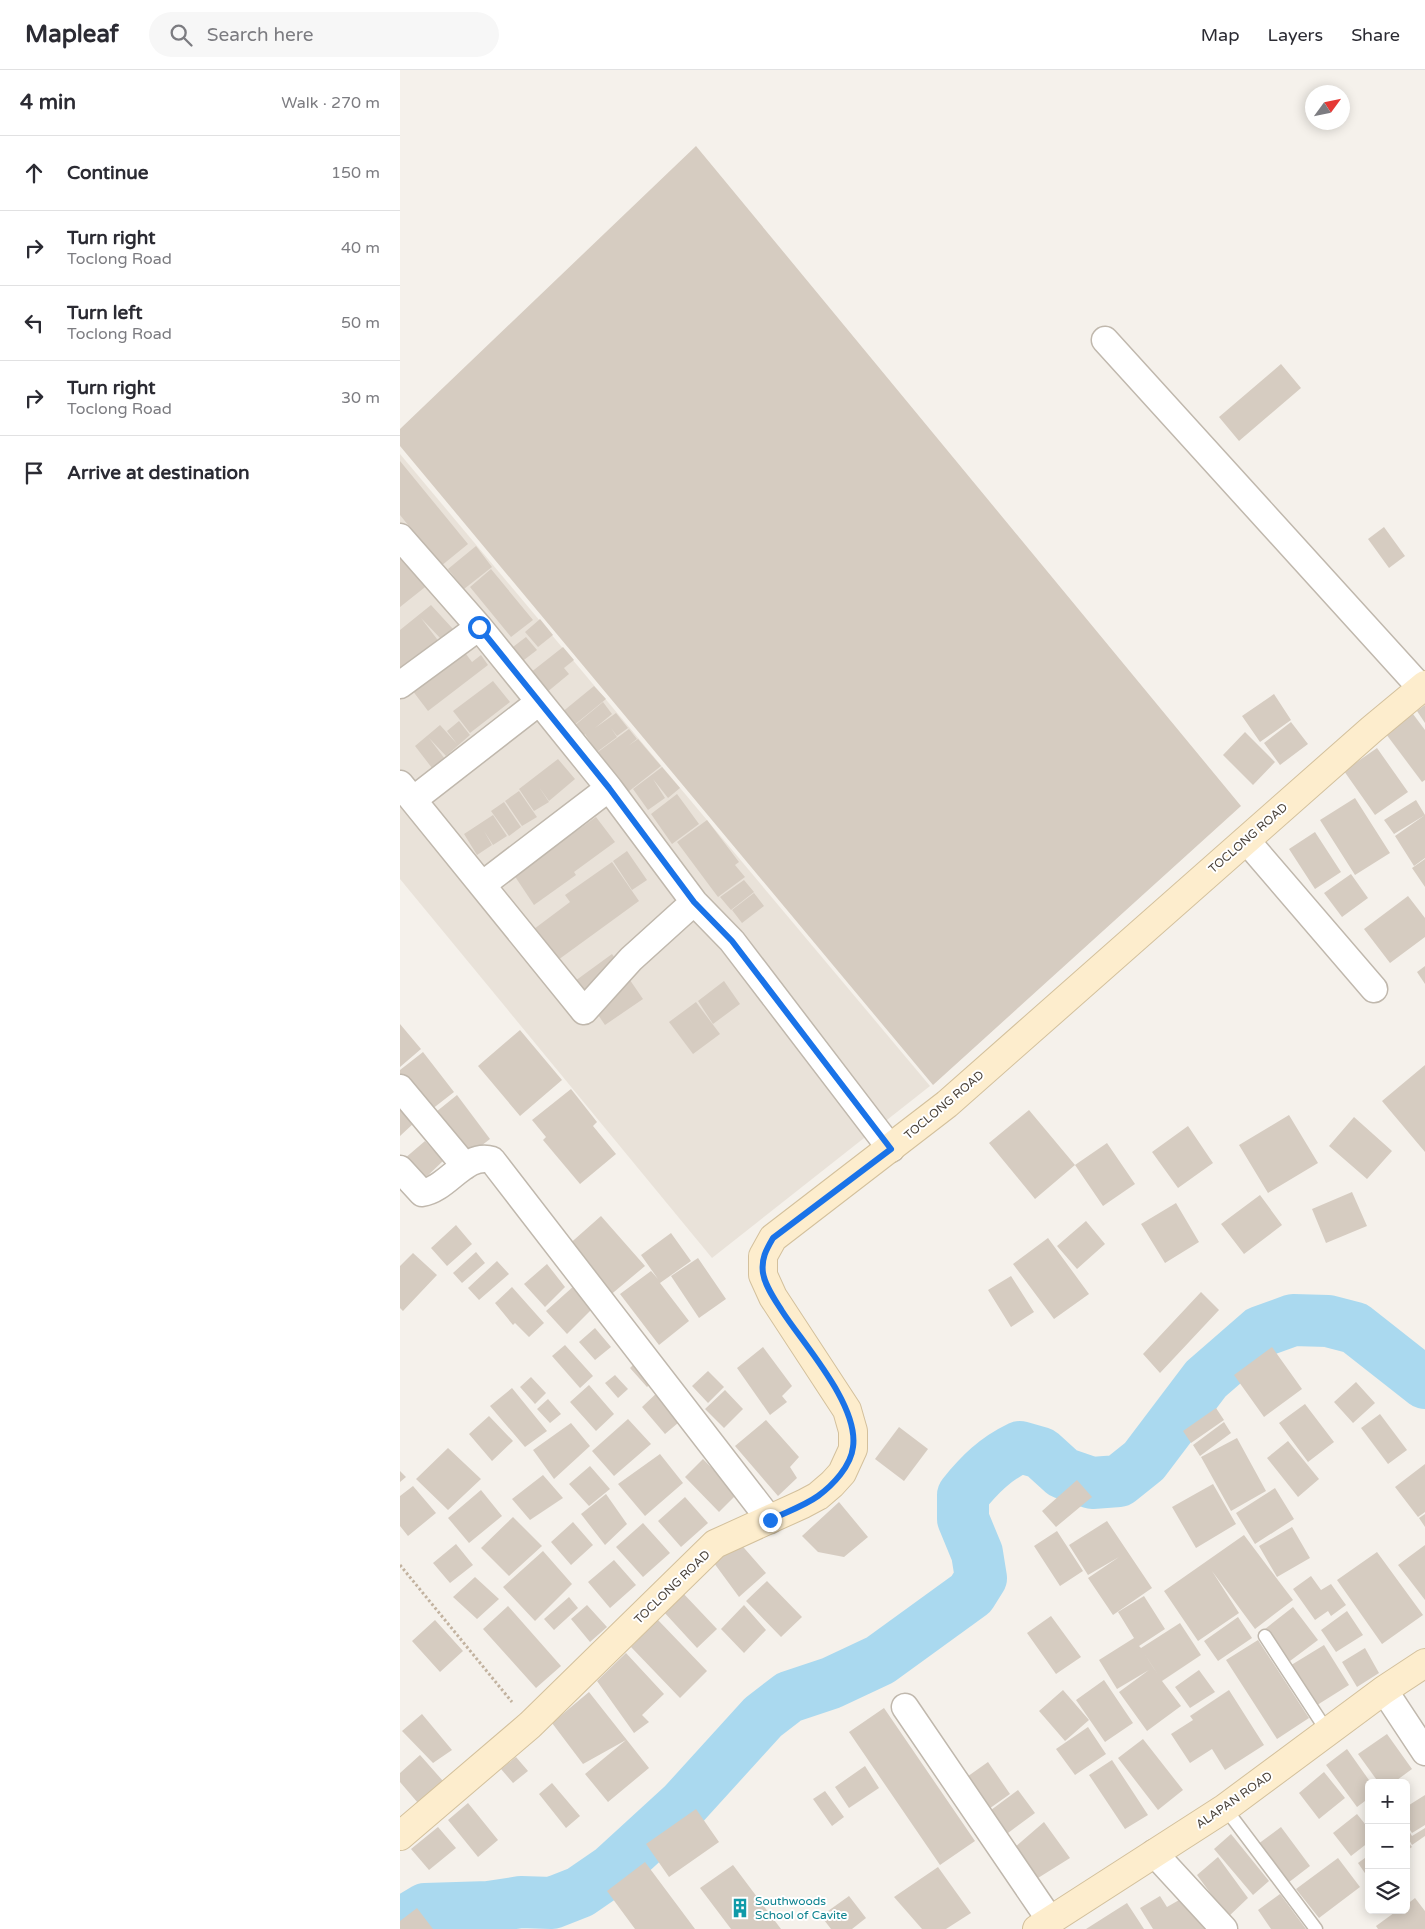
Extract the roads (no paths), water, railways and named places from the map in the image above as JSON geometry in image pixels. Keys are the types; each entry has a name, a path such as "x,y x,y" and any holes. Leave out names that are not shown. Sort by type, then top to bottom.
{"street":[{"path":"1105,340 1423,687"},
{"path":"400,538 479,627 609,788 694,902 732,941 891,1149"},
{"path":"400,685 479,627"},
{"name":"TOCLONG ROAD","path":"400,1836 530,1725 715,1544 818,1496 842,1473 853,1448 853,1431 847,1410 773,1297 763,1275 763,1256 773,1238 891,1149 946,1104 1372,729 1423,687"},
{"path":"539,702 406,792 584,1011 631,959 694,902"},
{"path":"482,885 609,788"},
{"path":"1246,840 1374,989"},
{"path":"400,1088 465,1166"},
{"path":"400,1169 422,1193 432,1192 473,1160 483,1157 492,1160 770,1520"},
{"name":"ALAPAN ROAD","path":"1043,1924 1225,1808 1327,1732 1389,1698 1425,1663"},
{"path":"1389,1698 1419,1742"},
{"path":"905,1708 1043,1924"},
{"path":"1154,1853 1224,1929"}],"lane":[{"path":"1265,1636 1327,1732"},
{"path":"1225,1808 1316,1929"}],"waterway":[{"path":"400,1924 425,1909 489,1907 521,1902 552,1903 580,1892 612,1870 683,1805 763,1717 789,1697 831,1683 880,1660 971,1594 981,1578 977,1553 963,1519 963,1495 988,1468 1020,1447 1041,1453 1063,1473 1092,1483 1119,1481 1144,1461 1206,1379 1260,1332 1293,1320 1328,1321 1355,1328 1425,1383"}],"place":[{"name":"Southwoods School of Cavite","path":"740,1908"}]}
